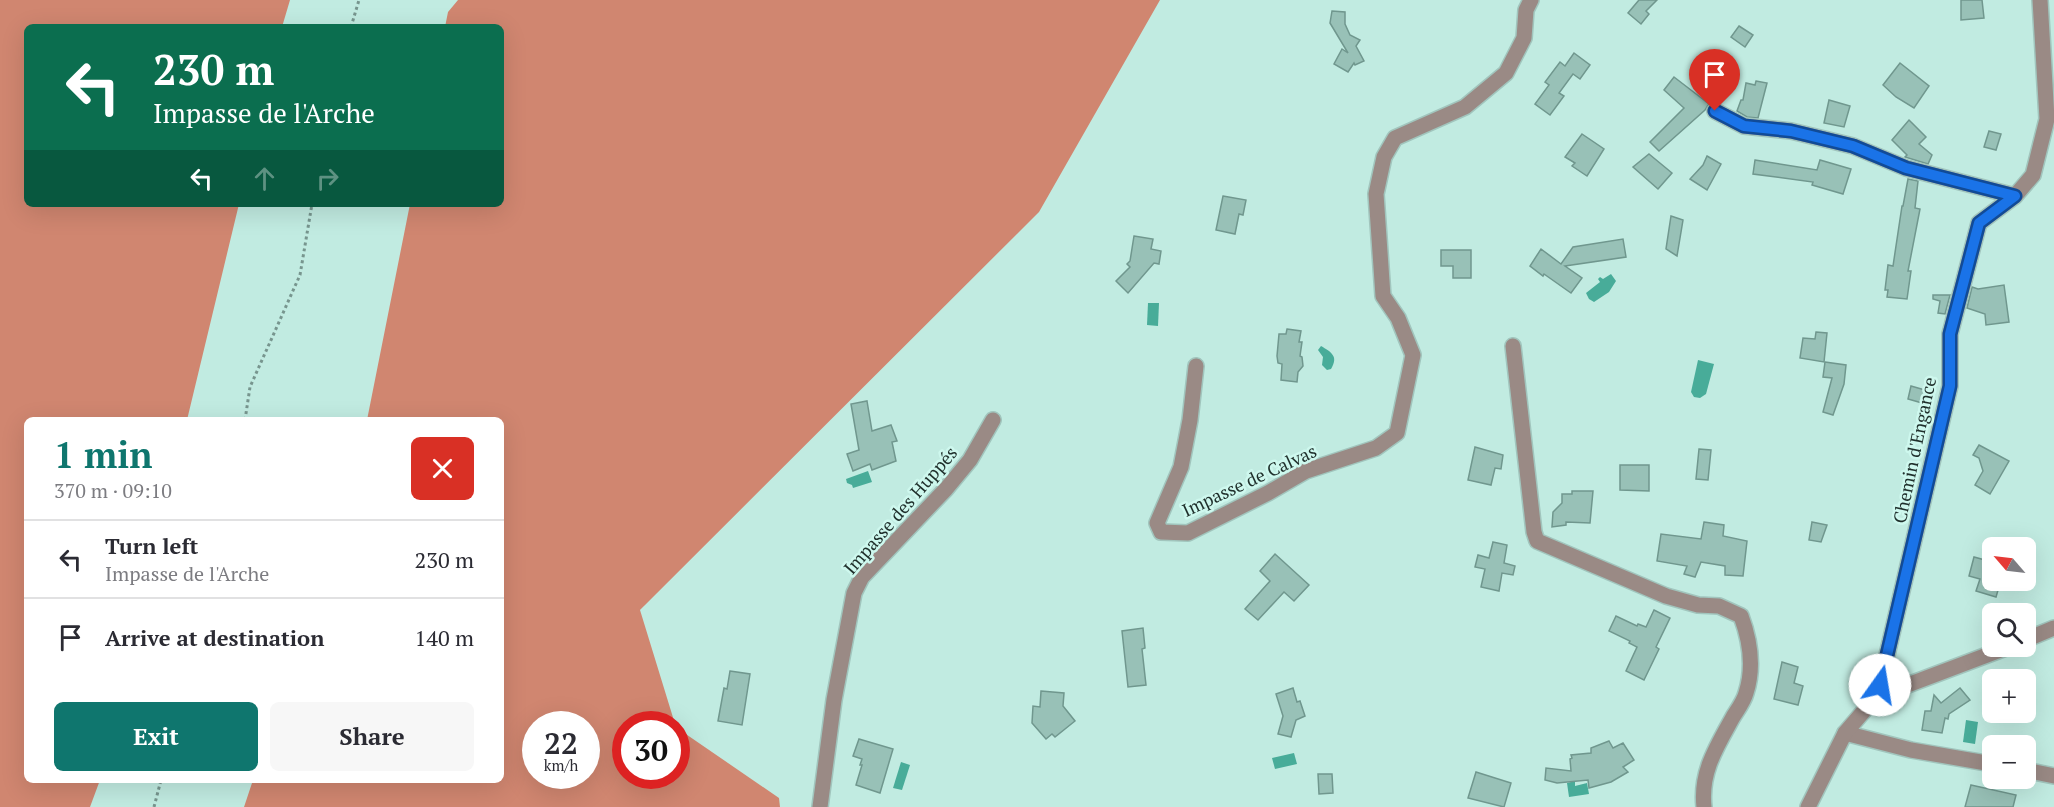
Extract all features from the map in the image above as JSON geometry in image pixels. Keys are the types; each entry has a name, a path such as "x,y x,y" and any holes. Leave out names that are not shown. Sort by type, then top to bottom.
{"street":[{"name":"Impasse de Calvas","path":"1196,366 1190,420 1181,467 1157,523 1161,532 1188,533 1268,493 1306,471 1376,448 1397,433 1413,355 1398,318 1383,296 1376,194 1384,157 1395,138 1465,107 1506,73 1524,38 1526,10 1531,0"},
{"name":"Chemin d'Engance","path":"1808,807 1845,733 1863,712 1880,685 1950,386 1950,334 1979,223 2015,196 2033,175 2047,118 2040,0"},
{"path":"1715,111 1744,126 1791,131 1853,146 1906,168 2015,196"},
{"path":"1513,346 1534,532 1537,541 1666,596 1698,606 1719,606 1741,616 1749,640 1750,679 1746,695 1712,754 1704,786 1704,807"},
{"name":"Impasse des Huppés","path":"820,807 834,700 854,593 862,577 970,460 993,420"},
{"path":"2036,635 2054,628"},
{"path":"1880,685 1905,686 1982,657"},
{"path":"1845,733 1911,750 1982,762"},
{"path":"2036,772 2054,776"}],"path":[{"path":"352,24 359,0"},
{"path":"245,417 250,387 300,275 311,207"},
{"path":"154,807 159,783"}],"shaded area":[{"path":"0,0 290,0 283,24 24,24 24,207 238,207 188,417 24,417 24,783 99,783 90,807 0,807"},
{"path":"458,0 1160,0 1039,212 640,610 671,711 612,711 612,789 690,789 690,737 779,798 780,807 244,807 252,783 504,783 504,417 368,417 409,207 504,207 504,24 446,24 448,12"},
{"path":"1611,274 1616,281 1609,292 1594,302 1589,299 1586,293 1600,282 1598,279"},
{"path":"1148,303 1159,303 1158,326 1147,325"},
{"path":"1321,346 1331,352 1334,358 1331,369 1327,370 1322,365 1323,357 1318,350"},
{"path":"1698,360 1714,364 1706,394 1700,398 1694,397 1691,392"},
{"path":"868,471 872,482 853,488 847,483 846,479"},
{"path":"1966,720 1978,722 1975,744 1963,742"},
{"path":"1294,753 1297,764 1275,769 1272,758"},
{"path":"901,762 910,765 902,790 893,788"},
{"path":"1575,781 1575,786 1587,783 1589,794 1569,797 1567,783"}],"building":[{"path":"1639,0 1657,0 1646,11 1649,14 1641,24 1628,13"},
{"path":"1961,0 1982,0 1984,18 1961,20"},
{"path":"1332,11 1345,12 1345,24 1350,35 1360,40 1356,46 1364,61 1355,65 1354,63 1348,72 1334,64 1342,49 1348,53 1330,23"},
{"path":"1739,26 1753,35 1745,47 1731,37"},
{"path":"1574,53 1590,65 1580,79 1573,74 1559,93 1564,96 1550,115 1535,104 1549,85 1545,82 1560,62 1565,66"},
{"path":"1900,63 1929,86 1914,108 1896,97 1883,85"},
{"path":"1674,77 1709,104 1659,151 1650,142 1684,108 1664,90"},
{"path":"1756,81 1767,83 1758,118 1747,117 1737,111 1743,100 1746,83 1755,85"},
{"path":"1829,100 1850,106 1844,127 1824,123"},
{"path":"1909,120 1926,137 1919,144 1932,155 1928,164 1905,157 1907,155 1892,140"},
{"path":"1989,131 2001,134 1996,150 1984,147"},
{"path":"1582,134 1604,149 1587,176 1572,166 1575,163 1565,157"},
{"path":"1649,154 1672,173 1658,189 1633,167"},
{"path":"1707,156 1721,164 1707,190 1690,179 1703,165"},
{"path":"1755,160 1817,170 1820,160 1851,169 1843,194 1812,185 1813,182 1753,174"},
{"path":"1908,179 1918,181 1915,208 1920,209 1908,271 1911,271 1907,299 1887,297 1888,290 1885,290 1888,265 1893,266"},
{"path":"1223,196 1246,200 1243,215 1239,214 1235,234 1216,230"},
{"path":"1671,216 1683,220 1677,256 1666,249"},
{"path":"1134,236 1153,239 1151,249 1161,251 1159,264 1154,263 1128,293 1116,281 1130,267 1127,264 1130,261"},
{"path":"1623,239 1626,257 1565,266 1582,278 1571,293 1530,266 1541,249 1561,264 1573,247"},
{"path":"1441,250 1471,250 1471,278 1453,278 1453,266 1441,266"},
{"path":"2004,285 2009,322 1986,325 1985,314 1967,308 1972,287 1978,289"},
{"path":"1933,295 1950,295 1945,314 1938,313 1940,301 1933,299"},
{"path":"1287,329 1301,331 1299,342 1302,342 1300,356 1303,366 1298,372 1297,382 1281,380 1282,364 1278,363 1277,356 1279,334 1286,334"},
{"path":"1816,332 1827,333 1824,362 1800,358 1803,338 1815,339"},
{"path":"1825,362 1846,365 1844,384 1833,415 1823,412 1832,378 1823,377"},
{"path":"1911,386 1932,392 1929,405 1908,399"},
{"path":"867,401 872,431 891,425 897,441 892,442 896,461 872,470 870,464 853,471 847,454 859,450 851,404"},
{"path":"1979,445 2009,461 1990,494 1975,485 1983,471 1979,458 1973,455"},
{"path":"1475,447 1503,455 1501,469 1495,468 1491,485 1468,480"},
{"path":"1699,449 1711,450 1708,480 1696,479"},
{"path":"1620,465 1649,465 1649,491 1620,490"},
{"path":"1572,491 1593,491 1590,523 1566,522 1566,525 1552,527 1553,512 1562,503 1562,494 1572,494"},
{"path":"1704,522 1724,525 1723,536 1747,541 1743,576 1725,575 1725,566 1701,562 1695,577 1684,574 1687,566 1657,561 1661,534 1701,539"},
{"path":"1812,522 1827,525 1821,542 1809,540"},
{"path":"1493,542 1507,545 1504,563 1515,566 1513,575 1502,573 1499,591 1481,587 1485,569 1475,567 1478,555 1489,558"},
{"path":"1275,554 1309,585 1294,601 1284,592 1258,620 1245,609 1270,581 1260,571"},
{"path":"1974,557 1982,559 1982,591 1998,591 1996,597 1976,591 1980,579 1969,576"},
{"path":"1654,610 1670,618 1656,647 1659,649 1644,680 1626,671 1637,647 1609,631 1616,616 1637,626 1638,624 1646,627"},
{"path":"1143,628 1145,648 1142,649 1146,685 1128,687 1122,631"},
{"path":"1782,662 1798,667 1794,683 1803,686 1798,705 1774,699"},
{"path":"730,671 750,674 742,725 718,721 724,688 727,689"},
{"path":"1293,688 1297,702 1300,701 1305,716 1296,720 1291,737 1278,734 1283,716 1276,694"},
{"path":"1960,688 1970,700 1949,714 1948,719 1945,718 1942,733 1922,730 1925,711 1931,711 1934,695 1941,703"},
{"path":"1041,691 1064,693 1063,706 1075,721 1055,737 1052,734 1046,739 1032,723 1033,706 1040,707"},
{"path":"859,739 893,749 880,793 856,785 862,759 853,756"},
{"path":"1609,741 1613,748 1623,743 1634,760 1623,767 1628,772 1611,782 1589,788 1588,780 1557,783 1545,780 1546,768 1571,771 1571,755 1591,753 1591,748"},
{"path":"1476,772 1511,783 1504,807 1468,798"},
{"path":"1318,774 1332,774 1333,793 1319,794"},
{"path":"1971,785 2016,795 2013,807 1965,807"}],"route":[{"path":"1715,111 1744,126 1791,131 1853,146 1906,168 2015,196 1979,223 1950,334 1950,386 1880,685"}]}
